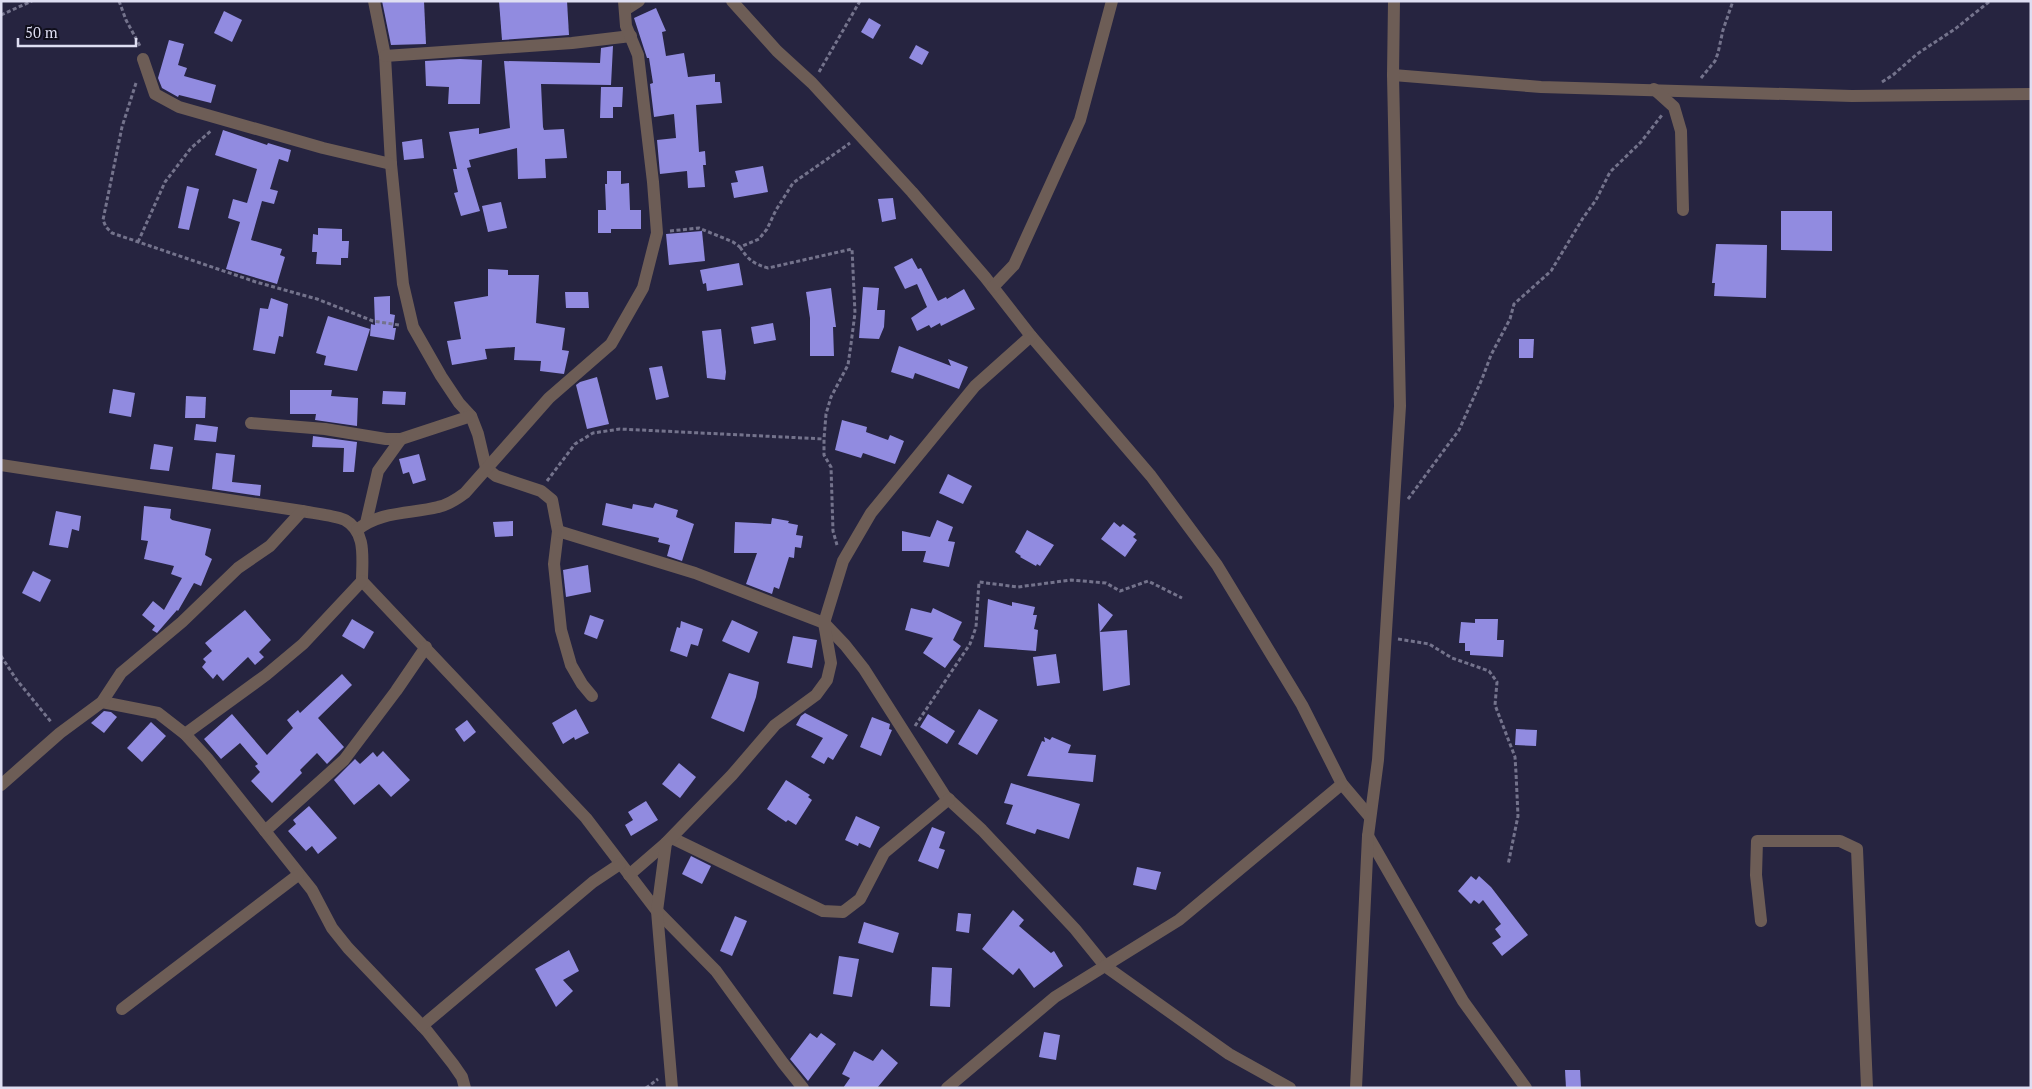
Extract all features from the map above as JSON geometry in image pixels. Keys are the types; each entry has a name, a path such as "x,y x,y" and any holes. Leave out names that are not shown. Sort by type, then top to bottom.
{"street":[{"path":"374,1 385,56 391,164 403,284 413,327 441,376 459,403 471,416 478,434 486,468 496,476 541,491 552,500 558,531 554,564 560,630 571,665 582,684 592,696"},
{"path":"1,465 302,511 344,519 361,527 388,515 439,507 454,501 465,493 549,398 611,344 643,288 657,233 640,64 638,54 626,26 625,5 639,1"},
{"path":"732,1 777,51 812,84 912,192 993,286 1031,336 1151,476 1217,565 1302,704 1342,784 1370,817"},
{"path":"993,286 1014,265 1080,120 1112,1"},
{"path":"1356,1088 1368,836 1378,760 1400,406 1393,75 1394,1"},
{"path":"385,56 572,43 631,36"},
{"path":"143,59 155,94 179,107 323,148 391,164"},
{"path":"1393,75 1541,87 1852,96 2031,94"},
{"path":"1654,89 1674,107 1681,131 1682,210"},
{"path":"628,875 669,840 732,775 775,725 816,695 827,680 831,663 824,623 842,561 871,513 975,386 1031,336"},
{"path":"251,423 282,424 386,439 401,439 471,416"},
{"path":"401,439 378,471 361,527 362,580 586,818 657,911 716,971 783,1064 803,1088"},
{"path":"1,784 60,733 102,702 122,673 182,622 238,568 270,546 302,511"},
{"path":"558,531 695,573 824,623 864,669 949,799 982,830 1075,928 1105,966 1228,1054 1290,1088"},
{"path":"185,734 252,686 303,644 362,580"},
{"path":"265,831 344,760 396,691 426,647"},
{"path":"102,702 158,713 185,734 207,758 298,875 312,890 332,928 348,948 422,1026 453,1064 462,1077 465,1088"},
{"path":"947,1088 1054,997 1179,920 1342,784"},
{"path":"669,840 823,911 843,912 860,899 884,853 949,799"},
{"path":"1368,836 1463,1001 1526,1088"},
{"path":"669,840 657,911 672,1088"},
{"path":"1761,921 1756,876 1757,841 1840,841 1857,849 1868,1088"},
{"path":"422,1026 593,882 620,864"},
{"path":"122,1009 298,875"}],"path":[{"path":"1,15 32,1"},
{"path":"119,1 126,20 141,49 143,59 122,127 103,220 106,227 112,233 247,279 317,299 373,321 413,327"},
{"path":"812,84 860,1"},
{"path":"1689,90 1715,61 1733,1"},
{"path":"1876,85 1893,75 1917,54 1955,29 1990,1"},
{"path":"1393,517 1419,488 1459,430 1494,348 1510,319 1514,304 1546,277 1557,264 1567,244 1596,200 1615,166 1641,142 1662,115 1674,107"},
{"path":"138,242 165,182 191,148 224,120"},
{"path":"740,248 759,239 793,183 860,136"},
{"path":"657,233 699,228 733,242 754,264 768,268 852,249 854,314 848,365 831,397 826,414 824,439 824,455 831,467 833,531 842,561"},
{"path":"541,491 575,444 593,433 620,429 824,439"},
{"path":"908,736 970,644 976,627 979,582 1018,587 1071,580 1106,583 1120,591 1148,581 1182,598"},
{"path":"1385,637 1429,644 1452,658 1489,671 1497,682 1495,704 1515,757 1516,773 1518,816 1508,865"},
{"path":"1,656 16,679 45,712 60,733"}],"building":[{"path":"382,1 424,1 426,44 391,45"},
{"path":"499,1 567,1 569,35 502,40"},
{"path":"656,8 666,31 662,32 666,56 684,53 688,77 715,74 715,82 720,82 722,103 696,105 699,152 705,151 706,165 703,165 705,187 688,188 687,171 660,174 657,140 676,138 674,114 654,117 650,84 653,83 649,58 647,58 634,18"},
{"path":"224,11 242,20 232,42 214,33"},
{"path":"869,18 881,25 873,39 861,32"},
{"path":"169,40 184,44 178,65 187,68 184,76 216,85 211,103 179,95 178,97 162,88 158,78"},
{"path":"916,45 929,52 922,65 909,58"},
{"path":"613,46 611,85 541,84 544,130 564,129 567,158 545,159 546,178 518,179 517,148 469,160 471,167 467,168 480,211 461,216 454,193 458,192 453,169 457,169 449,132 479,128 479,134 510,128 504,61 600,63 601,48"},
{"path":"482,60 480,104 448,104 449,87 426,86 425,61"},
{"path":"601,87 623,87 622,107 613,107 613,118 600,118"},
{"path":"223,130 267,145 268,143 291,150 288,162 279,159 270,189 278,191 274,204 262,201 251,240 282,249 280,255 285,257 277,284 226,269 240,222 228,218 233,199 247,203 257,169 215,155"},
{"path":"422,139 424,158 404,160 402,142"},
{"path":"763,166 768,192 734,198 731,183 738,182 735,171"},
{"path":"607,171 621,171 621,184 629,183 630,210 641,210 641,229 611,229 611,233 598,233 598,210 606,210 605,184 607,184"},
{"path":"187,186 199,189 189,230 178,228"},
{"path":"893,198 896,219 882,222 878,199"},
{"path":"501,202 507,228 488,232 482,206"},
{"path":"1781,211 1832,211 1832,251 1781,250"},
{"path":"318,228 342,229 342,241 349,241 348,258 341,258 341,265 316,264 317,252 312,252 313,234 318,235"},
{"path":"702,231 705,261 669,265 666,234"},
{"path":"1716,244 1767,245 1766,298 1714,296 1715,283 1712,283"},
{"path":"912,258 918,269 921,268 938,301 946,297 947,299 964,289 975,309 941,326 940,323 931,328 929,325 917,331 911,318 927,307 917,284 905,289 894,267"},
{"path":"739,263 743,285 707,291 706,283 703,284 700,270"},
{"path":"488,269 508,270 508,275 539,275 536,323 565,328 562,350 569,351 564,374 540,371 541,361 514,360 515,347 485,349 487,359 452,365 447,341 461,339 454,302 488,296"},
{"path":"863,287 879,288 877,310 885,310 884,327 879,339 859,338"},
{"path":"831,288 836,327 833,327 834,356 810,356 810,318 806,292"},
{"path":"565,292 588,292 589,308 566,308"},
{"path":"390,296 390,314 395,315 393,328 396,328 394,340 370,336 371,324 375,325 374,297"},
{"path":"271,298 288,304 283,337 279,336 275,354 253,350 260,308 268,309"},
{"path":"328,316 370,329 357,371 324,365 326,356 316,353"},
{"path":"773,323 776,340 754,344 751,327"},
{"path":"721,329 726,372 725,380 707,378 702,331"},
{"path":"1519,339 1534,339 1533,358 1519,358"},
{"path":"899,346 951,366 948,359 968,367 959,389 915,373 913,379 891,372"},
{"path":"662,366 669,397 656,400 649,368"},
{"path":"597,377 609,424 587,429 576,385"},
{"path":"113,389 135,393 131,417 109,413"},
{"path":"290,390 332,390 331,396 358,398 357,426 315,420 316,414 290,414"},
{"path":"383,391 406,392 405,405 382,404"},
{"path":"186,396 206,397 205,418 185,418"},
{"path":"842,420 867,427 866,432 888,440 890,435 904,441 895,464 863,453 861,458 835,450"},
{"path":"196,424 218,427 216,442 194,440"},
{"path":"313,436 357,442 354,472 343,472 344,448 312,447"},
{"path":"154,444 173,447 169,471 150,469"},
{"path":"216,453 235,455 232,482 261,485 260,496 212,489"},
{"path":"419,454 426,480 413,484 409,472 403,474 399,459"},
{"path":"948,474 972,486 963,504 939,493"},
{"path":"606,503 632,509 633,504 653,508 655,503 678,510 676,517 694,524 682,561 667,556 670,545 658,542 659,538 602,525"},
{"path":"144,506 171,509 170,518 172,520 211,529 205,555 212,559 201,586 194,583 178,611 157,633 152,630 155,626 142,615 153,601 164,610 182,578 171,574 174,566 144,559 148,541 141,540"},
{"path":"56,511 81,516 79,531 72,529 68,548 49,545"},
{"path":"772,518 789,521 788,523 798,525 796,535 803,536 801,548 795,547 794,558 789,557 779,589 774,587 772,594 746,584 757,553 734,553 735,522 771,524"},
{"path":"937,520 953,527 948,541 955,542 949,567 923,562 926,551 902,551 902,531 930,537"},
{"path":"513,521 513,536 495,537 493,522"},
{"path":"1114,522 1120,527 1123,524 1136,534 1133,537 1137,540 1125,557 1101,539"},
{"path":"1027,530 1054,545 1040,566 1037,564 1036,566 1015,552"},
{"path":"588,565 591,592 566,597 563,570"},
{"path":"33,571 51,580 40,602 22,593"},
{"path":"988,599 1012,606 1012,602 1035,607 1033,615 1037,615 1034,629 1038,630 1036,651 984,647"},
{"path":"1098,603 1113,615 1100,632 1127,630 1130,685 1103,691"},
{"path":"911,608 931,613 933,608 962,622 953,640 961,646 945,668 923,653 933,638 905,630"},
{"path":"245,610 271,640 259,652 264,657 255,665 248,657 223,681 217,674 213,679 202,667 206,662 203,659 212,651 205,643"},
{"path":"590,615 604,620 597,639 584,634"},
{"path":"352,619 374,632 364,649 342,636"},
{"path":"1475,619 1498,619 1497,640 1504,640 1503,657 1470,655 1470,651 1465,651 1465,643 1459,643 1461,622 1475,623"},
{"path":"732,620 758,632 749,653 722,641"},
{"path":"681,621 703,629 698,646 691,644 687,657 670,651 677,627 680,628"},
{"path":"793,636 817,640 812,668 787,663"},
{"path":"1056,654 1060,683 1037,686 1033,657"},
{"path":"729,673 759,682 744,732 711,718"},
{"path":"342,674 352,685 318,718 344,747 327,764 317,753 300,770 302,773 272,803 251,781 260,772 255,766 258,764 240,743 221,759 204,739 232,714 267,755 293,728 287,720 298,710 300,713"},
{"path":"576,709 589,733 575,740 574,737 563,744 552,723"},
{"path":"979,709 998,720 977,755 958,744"},
{"path":"104,711 111,712 117,717 104,733 91,723"},
{"path":"805,713 848,735 833,760 828,757 824,764 811,757 823,738 796,725"},
{"path":"928,714 955,731 947,744 920,727"},
{"path":"872,717 890,724 889,729 892,730 881,756 860,747"},
{"path":"467,720 476,732 464,742 455,729"},
{"path":"151,722 166,736 142,762 127,748"},
{"path":"1516,729 1537,730 1536,746 1515,745"},
{"path":"1044,737 1050,740 1052,737 1071,745 1068,753 1096,755 1093,782 1027,776 1042,741 1045,742"},
{"path":"383,751 410,780 391,797 379,784 354,805 334,780 355,759 360,764 373,752 377,757"},
{"path":"679,763 696,777 680,798 662,784"},
{"path":"786,780 810,795 808,797 812,800 796,825 788,820 786,822 767,809"},
{"path":"1011,783 1080,804 1069,839 1037,829 1035,834 1006,824 1013,805 1004,803"},
{"path":"646,801 658,820 631,836 625,825 633,820 628,812"},
{"path":"309,806 337,838 318,854 312,846 306,851 288,831 296,824 293,820"},
{"path":"856,816 880,827 870,848 859,843 858,846 845,840"},
{"path":"932,827 945,832 939,848 945,850 938,869 918,861"},
{"path":"691,856 711,866 702,884 682,874"},
{"path":"1137,867 1161,872 1156,890 1133,885"},
{"path":"1471,876 1476,880 1479,876 1491,887 1528,935 1502,956 1492,943 1501,937 1495,929 1501,924 1483,900 1479,904 1474,900 1471,904 1458,891"},
{"path":"1013,910 1024,920 1019,926 1051,953 1054,951 1063,966 1034,988 1019,968 1013,975 982,949"},
{"path":"958,913 971,914 969,933 956,931"},
{"path":"735,916 747,921 732,956 720,951"},
{"path":"864,922 899,933 893,953 858,943"},
{"path":"569,950 579,971 563,980 573,991 556,1007 535,969"},
{"path":"839,956 859,959 852,997 833,994"},
{"path":"932,967 952,968 950,1007 930,1006"},
{"path":"1044,1032 1060,1035 1056,1060 1039,1057"},
{"path":"810,1033 817,1038 821,1033 836,1044 808,1081 790,1059"},
{"path":"882,1049 898,1063 877,1088 843,1088 850,1078 842,1074 854,1051 873,1061"},
{"path":"1565,1070 1580,1070 1581,1088 1566,1088"}]}
